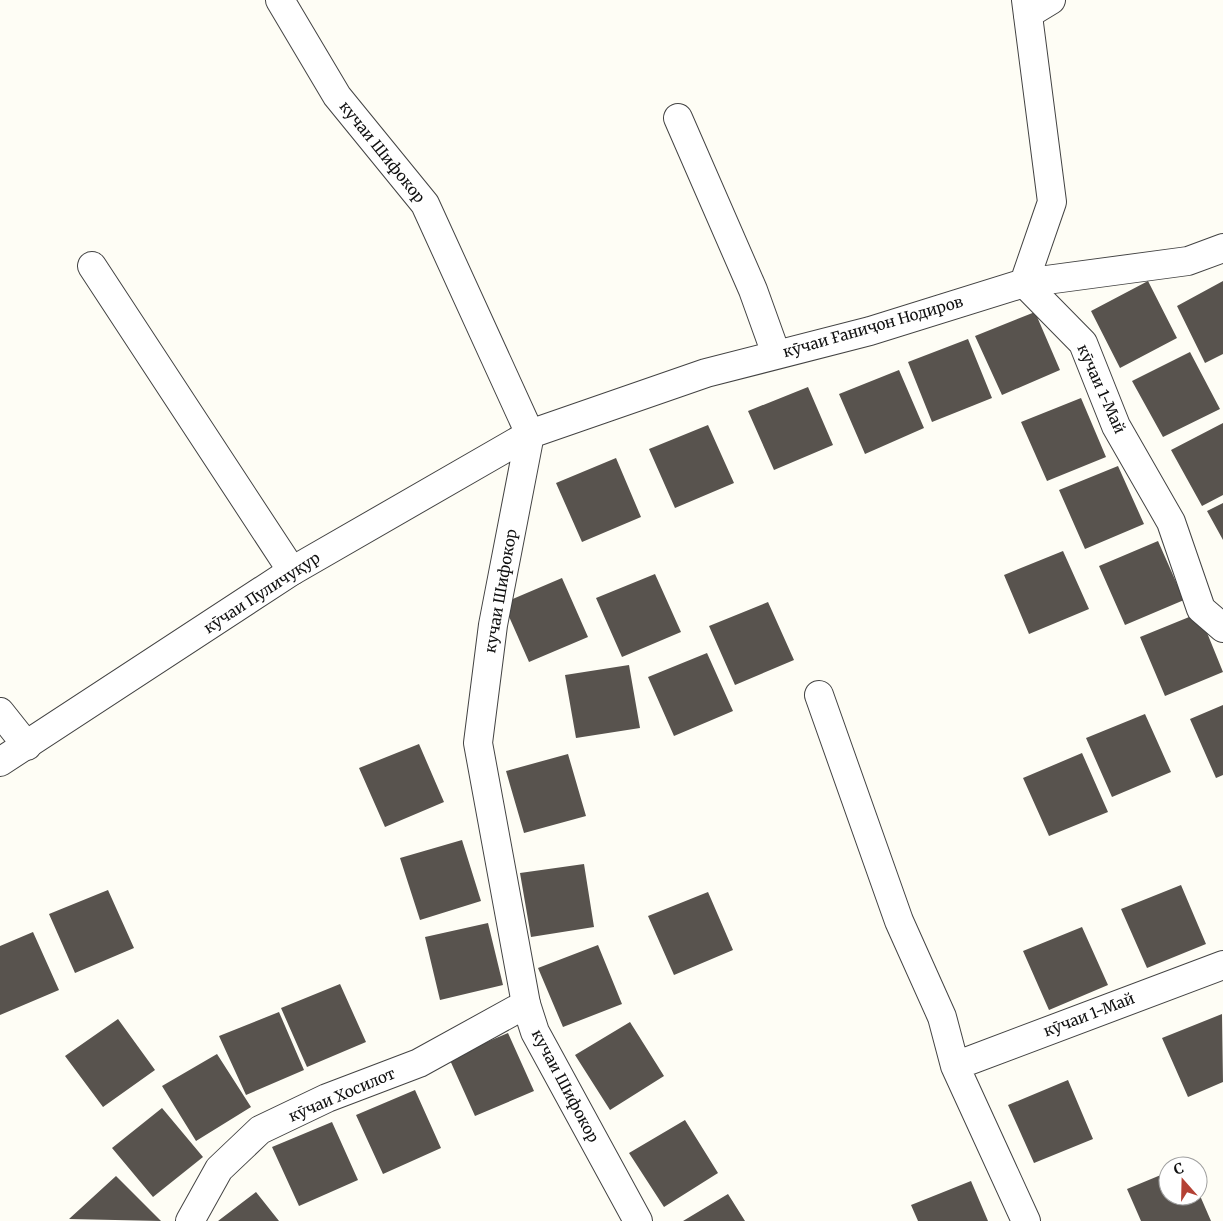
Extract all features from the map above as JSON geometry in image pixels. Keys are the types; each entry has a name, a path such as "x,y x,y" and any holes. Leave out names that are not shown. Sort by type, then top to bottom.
{"street":[{"name":"кучаи Шифокор","path":"280,0 337,96 425,204 530,434 493,625 478,743 526,1004 535,1032 638,1221"},
{"path":"1024,283 1052,202 1027,7 1050,0"},
{"path":"678,118 753,290 776,354"},
{"name":"кӯчаи Ғаниҷон Нодиров","path":"530,434 706,373 870,331 1024,283 1188,261 1223,248"},
{"path":"92,266 292,571"},
{"name":"кӯчаи 1-Май","path":"1024,283 1083,343 1116,426 1171,522 1201,609 1223,628"},
{"name":"кӯчаи Пуличуқур","path":"0,762 292,571 530,434"},
{"path":"819,695 900,922 942,1018 955,1066 1026,1221"},
{"path":"0,712 27,746"},
{"name":"кӯчаи 1-Май","path":"955,1066 1223,965"},
{"name":"кӯчаи Хосилот","path":"190,1221 219,1169 260,1130 327,1098 419,1063 526,1004"}],"building":[{"path":"1148,281 1177,338 1120,368 1091,311"},
{"path":"1223,281 1223,354 1205,363 1177,306"},
{"path":"1035,312 1060,370 1002,395 975,336"},
{"path":"968,339 992,398 932,422 908,362"},
{"path":"1190,352 1220,409 1163,437 1132,381"},
{"path":"899,370 924,428 865,454 839,394"},
{"path":"808,387 833,445 774,470 748,411"},
{"path":"1081,398 1106,457 1047,481 1021,422"},
{"path":"1223,423 1223,495 1202,506 1171,450"},
{"path":"708,425 734,483 675,508 649,449"},
{"path":"616,458 641,517 582,542 556,483"},
{"path":"1118,466 1144,524 1085,549 1059,490"},
{"path":"1223,503 1223,540 1207,511"},
{"path":"1158,541 1184,600 1125,625 1099,566"},
{"path":"1063,551 1089,609 1029,634 1004,575"},
{"path":"655,574 681,632 622,657 596,598"},
{"path":"562,578 588,637 529,662 503,603"},
{"path":"768,602 794,660 735,685 709,626"},
{"path":"1199,613 1223,672 1165,696 1140,637"},
{"path":"707,653 733,711 674,736 648,677"},
{"path":"629,665 640,728 576,738 565,675"},
{"path":"1223,705 1223,775 1216,778 1190,719"},
{"path":"1145,714 1171,772 1112,797 1086,738"},
{"path":"419,744 444,802 385,827 359,768"},
{"path":"1082,753 1108,812 1049,836 1023,778"},
{"path":"568,754 586,816 524,833 506,771"},
{"path":"462,840 481,901 420,920 400,858"},
{"path":"584,864 594,927 531,937 520,873"},
{"path":"1181,885 1206,944 1147,968 1121,909"},
{"path":"108,890 134,948 75,973 49,914"},
{"path":"708,892 733,950 674,975 648,916"},
{"path":"488,923 503,985 440,1000 425,937"},
{"path":"1082,927 1108,985 1049,1010 1023,951"},
{"path":"33,932 59,990 0,1015 0,946"},
{"path":"598,945 622,1004 563,1027 538,968"},
{"path":"340,984 366,1042 307,1067 281,1008"},
{"path":"279,1012 304,1070 246,1095 219,1036"},
{"path":"1222,1014 1223,1082 1188,1097 1162,1038"},
{"path":"118,1019 155,1070 103,1107 65,1056"},
{"path":"630,1022 664,1076 610,1110 575,1055"},
{"path":"508,1033 534,1091 475,1116 449,1058"},
{"path":"217,1054 251,1107 196,1141 162,1086"},
{"path":"1068,1080 1093,1139 1034,1163 1008,1105"},
{"path":"415,1090 441,1148 383,1174 356,1115"},
{"path":"162,1108 203,1157 153,1197 112,1148"},
{"path":"685,1120 718,1173 664,1207 629,1153"},
{"path":"332,1122 358,1180 299,1206 272,1147"},
{"path":"116,1176 161,1221 69,1219"},
{"path":"1158,1176 1158,1206 1204,1206 1211,1221 1141,1221 1127,1189"},
{"path":"971,1181 988,1221 918,1221 911,1205"},
{"path":"256,1192 279,1221 218,1221"},
{"path":"728,1194 745,1221 683,1221"}]}
